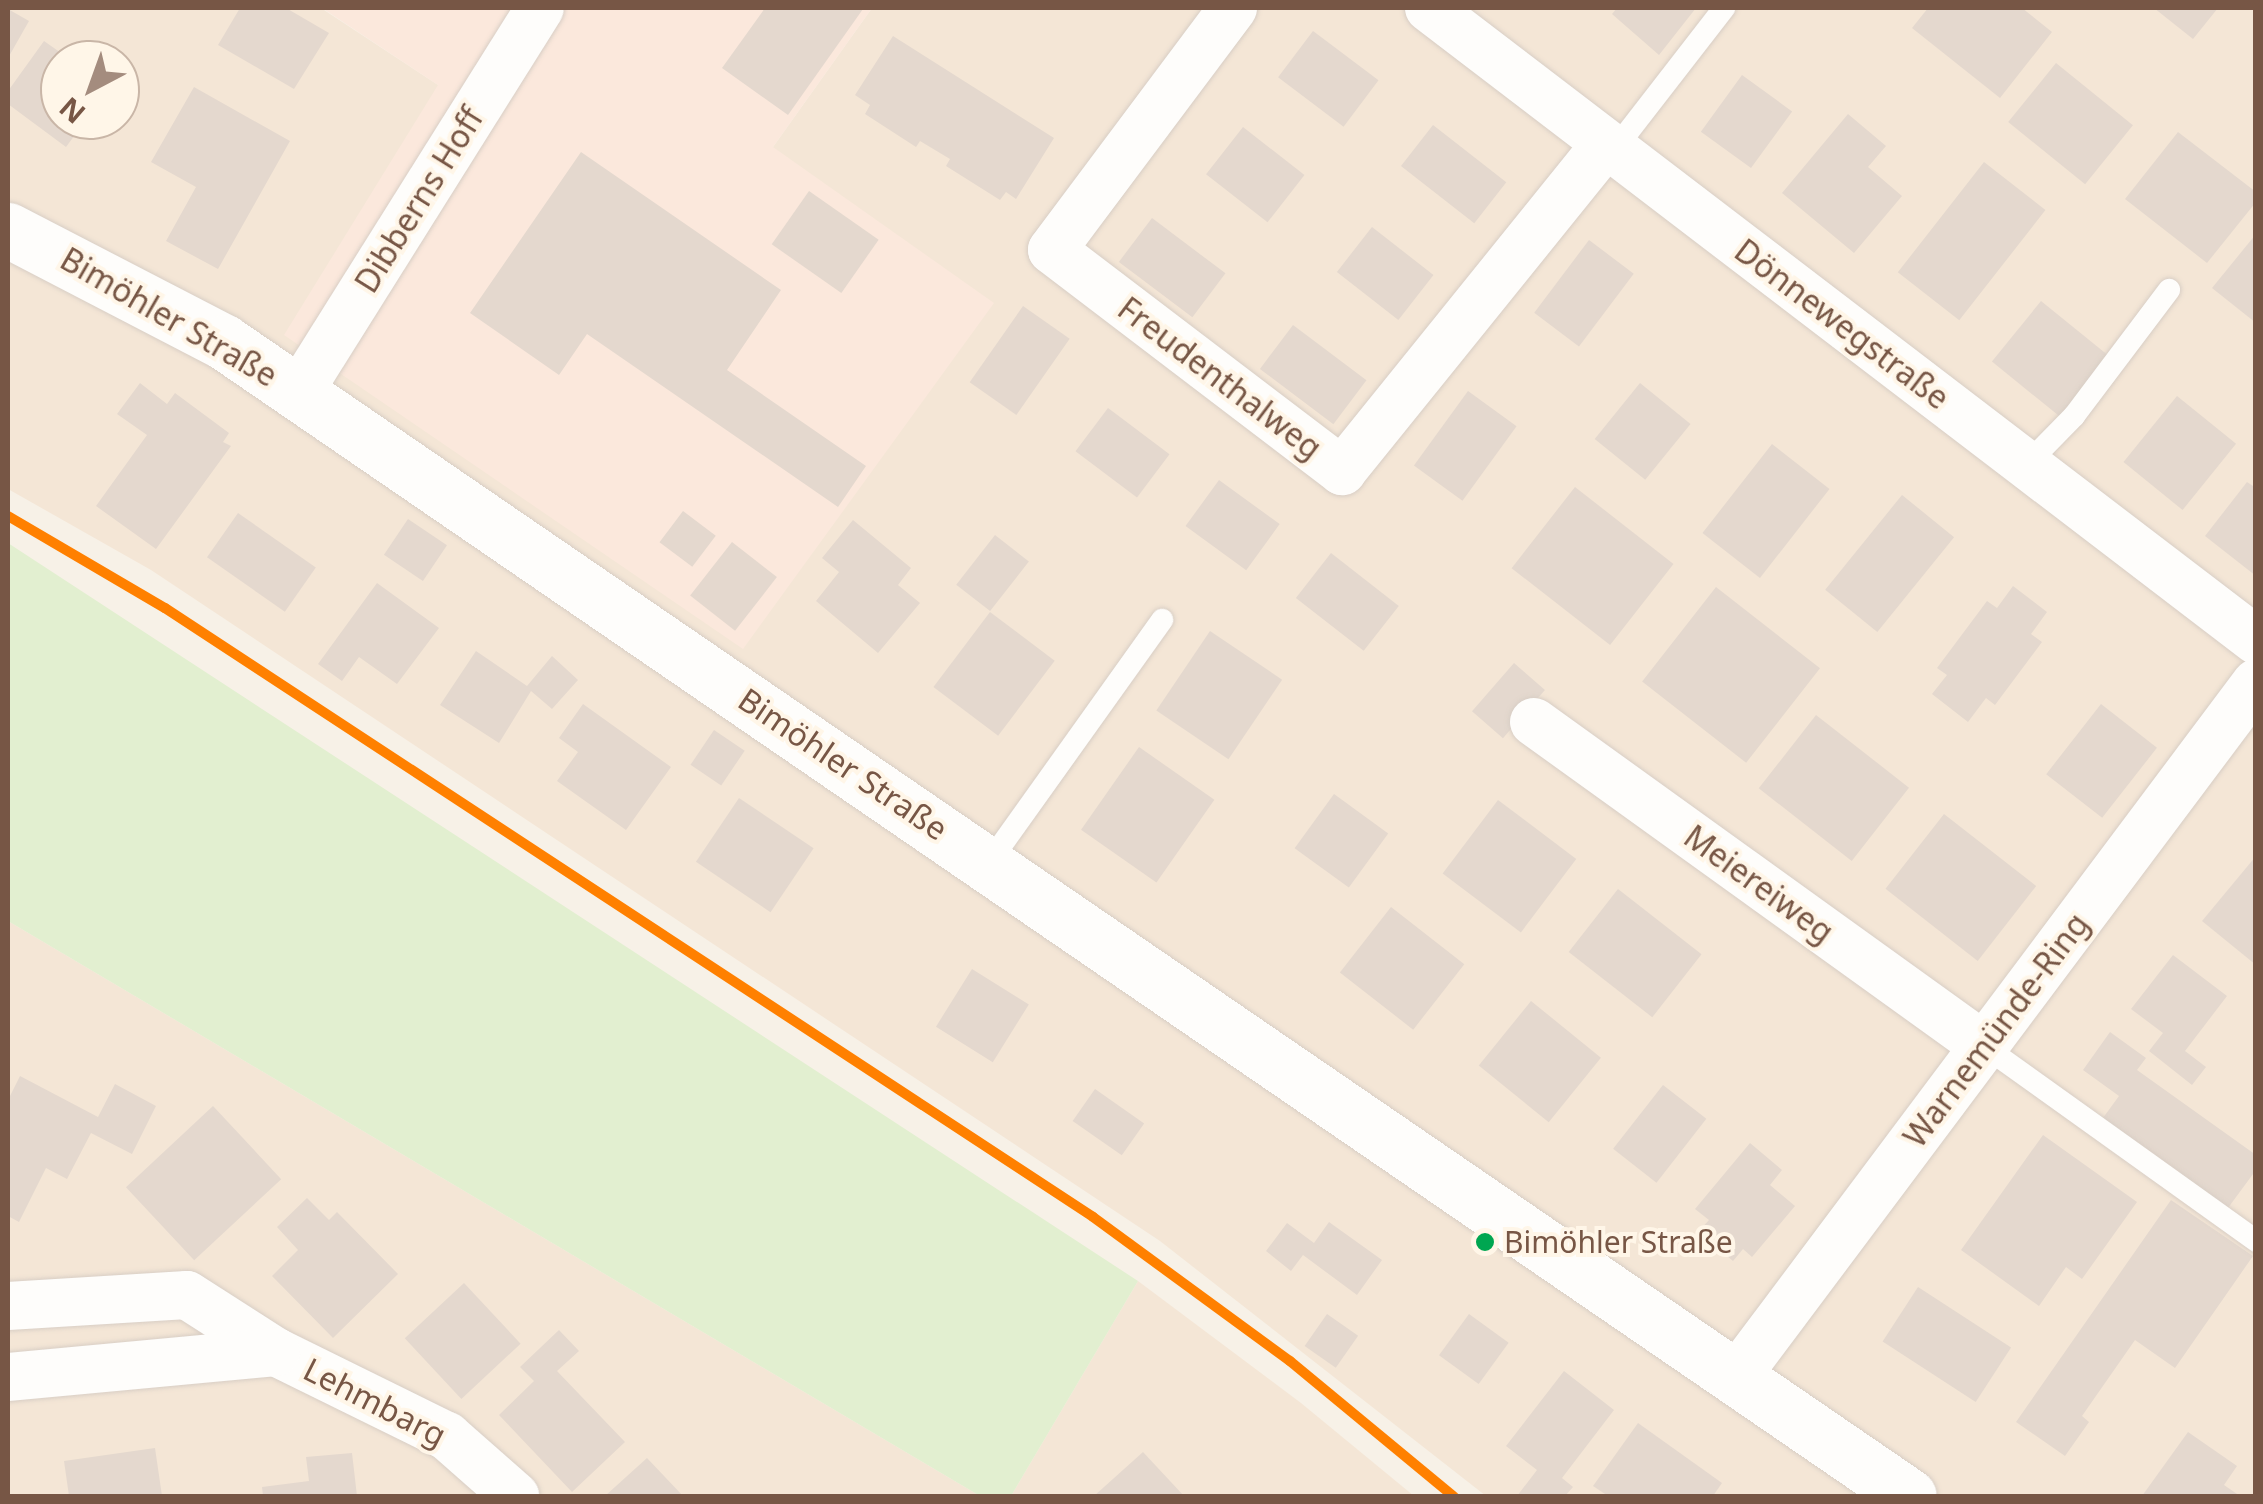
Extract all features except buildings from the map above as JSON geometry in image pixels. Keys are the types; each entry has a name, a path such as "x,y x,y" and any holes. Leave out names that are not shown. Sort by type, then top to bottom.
{"street":[{"name":"Dibberns Hoff","path":"298,392 540,8"},
{"name":"Freudenthalweg","path":"1233,8 1052,250 1342,472 1610,147"},
{"name":"Dönnewegstraße","path":"1429,8 2256,640"},
{"name":"Bimöhler Straße","path":"8,230 207,332 298,392 1909,1496"},
{"name":"Warnemünde-Ring","path":"1736,1378 2256,683"},
{"name":"Meiereiweg","path":"1534,722 1984,1046"},
{"name":"Lehmbarg","path":"8,1306 187,1295 276,1352 447,1436 515,1496"},
{"name":"Lehmbarg","path":"8,1377 276,1352"}],"lane":[{"path":"1610,147 1724,8"},
{"path":"2026,465 2074,416 2169,290"},
{"path":"988,864 1162,620"},
{"path":"1984,1046 2256,1241"}],"shaded area":[{"path":"8,8 321,8 438,85 773,147 872,8 2255,8 2255,1496 1486,1496 1160,1241 151,570 8,489"},
{"path":"322,8 872,8 773,147 994,303 743,649 284,335 438,85"},
{"path":"8,921 980,1496 8,1496"},
{"path":"1138,1281 1301,1403 1414,1496 1011,1496"}],"green space":[{"path":"8,543 1138,1281 1011,1496 980,1496 8,921"}],"transit line":[{"path":"8,516 165,608 1093,1217 1290,1361 1453,1496"}],"place":[{"name":"Bimöhler Straße","path":"1485,1242"}]}
